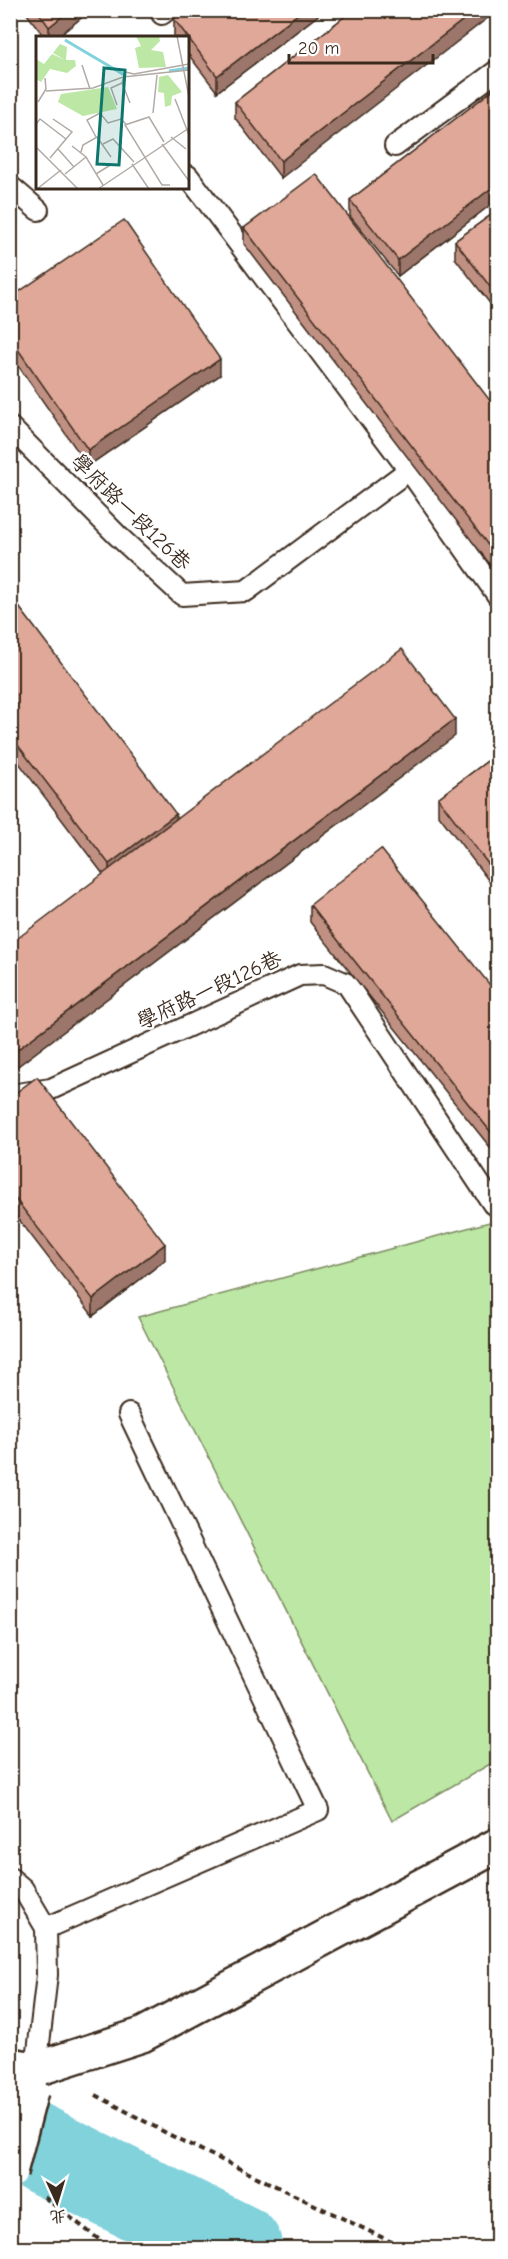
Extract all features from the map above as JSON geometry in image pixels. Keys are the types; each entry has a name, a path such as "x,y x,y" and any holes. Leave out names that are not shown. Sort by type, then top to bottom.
{"street":[{"path":"10,2172 26,2075 142,2035 498,1845"}],"lane":[{"path":"395,146 498,70"},
{"path":"189,177 409,470 498,596"},
{"path":"10,186 38,210"},
{"name":"學府路一段126巷","path":"10,427 118,537 182,595 246,591 409,470"},
{"name":"學府路一段126巷","path":"10,1095 51,1089 300,975 324,974 347,984 493,1204 498,1205"},
{"path":"46,1928 318,1810 129,1414"},
{"path":"10,1878 23,1889 46,1928 47,1975 26,2075"}],"path":[{"path":"94,2095 168,2134 404,2248"},
{"path":"38,2192 110,2248"}],"green space":[{"path":"497,1220 497,1760 392,1821 138,1317"}],"building":[{"path":"37,10 70,10 49,27"},
{"path":"186,10 303,10 217,76 174,19"},
{"path":"353,10 476,10 281,161 235,102"},
{"path":"498,86 498,183 398,260 350,200"},
{"path":"316,174 498,411 498,558 244,228"},
{"path":"498,210 498,297 455,241"},
{"path":"124,220 220,359 88,450 10,338 10,298"},
{"path":"10,595 176,814 109,864 10,735"},
{"path":"402,649 455,719 10,1055 10,944"},
{"path":"498,753 498,877 438,798"},
{"path":"381,849 498,995 498,1141 310,905"},
{"path":"37,1077 165,1244 93,1299 10,1192 10,1097"},
{"path":"10,1226 15,1233 10,1236"}],"waterway":[{"path":"10,2134 239,2248"}]}
